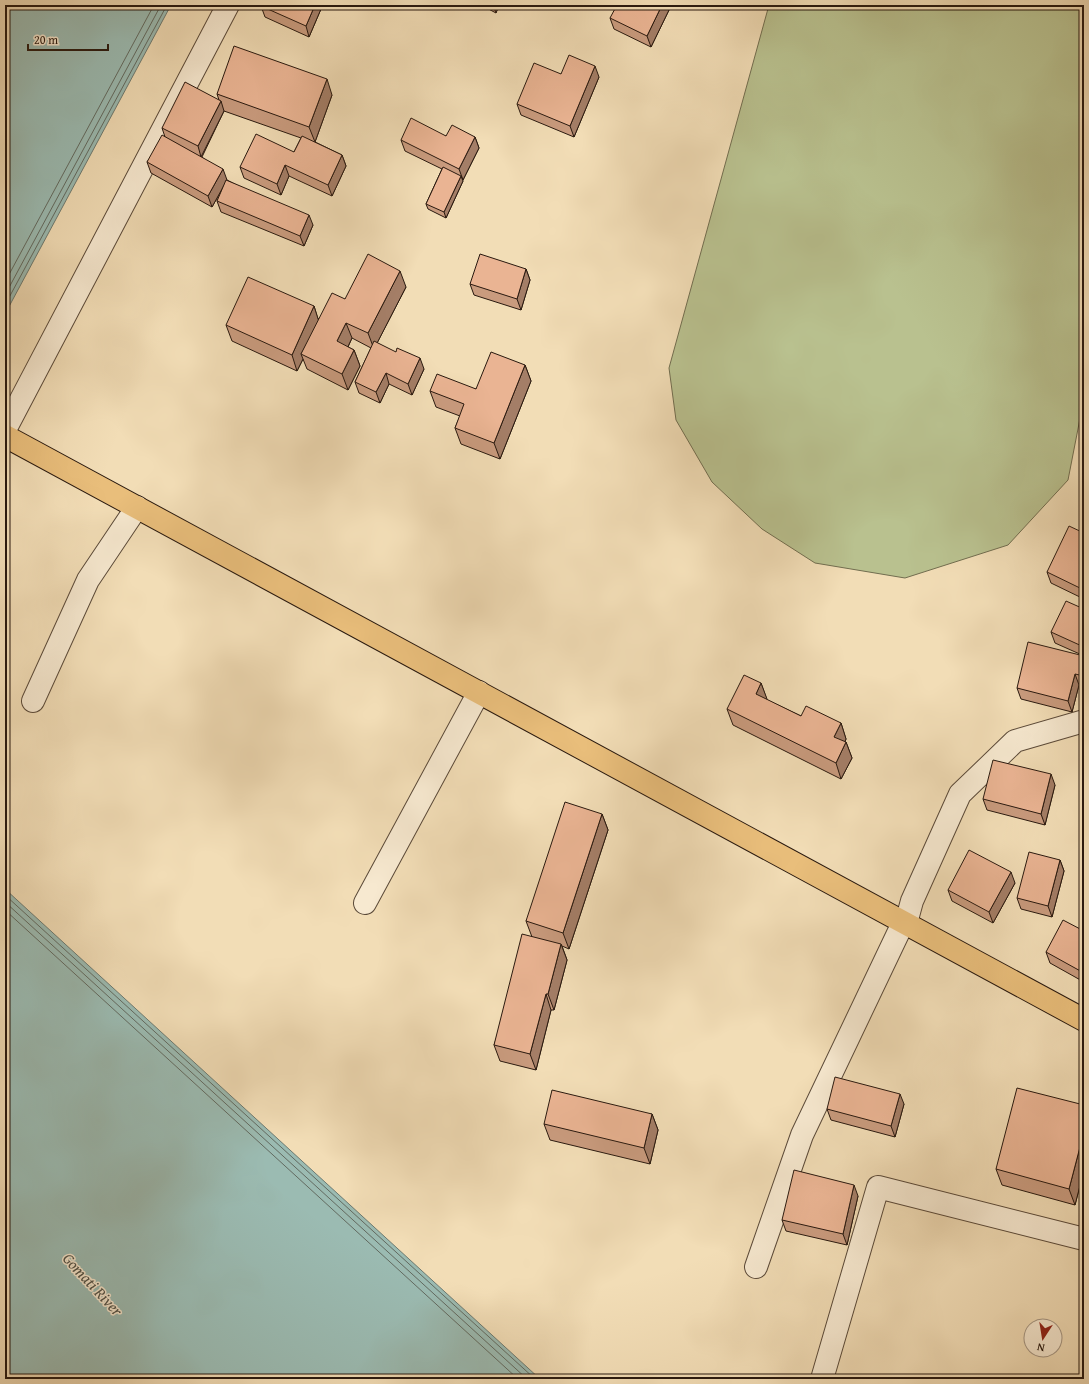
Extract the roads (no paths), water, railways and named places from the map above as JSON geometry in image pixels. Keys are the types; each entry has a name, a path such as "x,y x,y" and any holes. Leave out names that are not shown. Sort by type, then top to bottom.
{"main road":[{"path":"5,436 1084,1020"}],"street":[{"path":"5,430 228,5"},
{"path":"33,701 88,580 137,507"},
{"path":"365,903 479,692"},
{"path":"756,1267 802,1135 903,923 906,923 912,901 960,794 1015,741 1084,721"},
{"path":"822,1379 878,1187 1084,1239"}],"water":[{"path":"5,5 171,5 5,314"},
{"name":"Gomati River","path":"5,889 540,1379 5,1379"}]}
